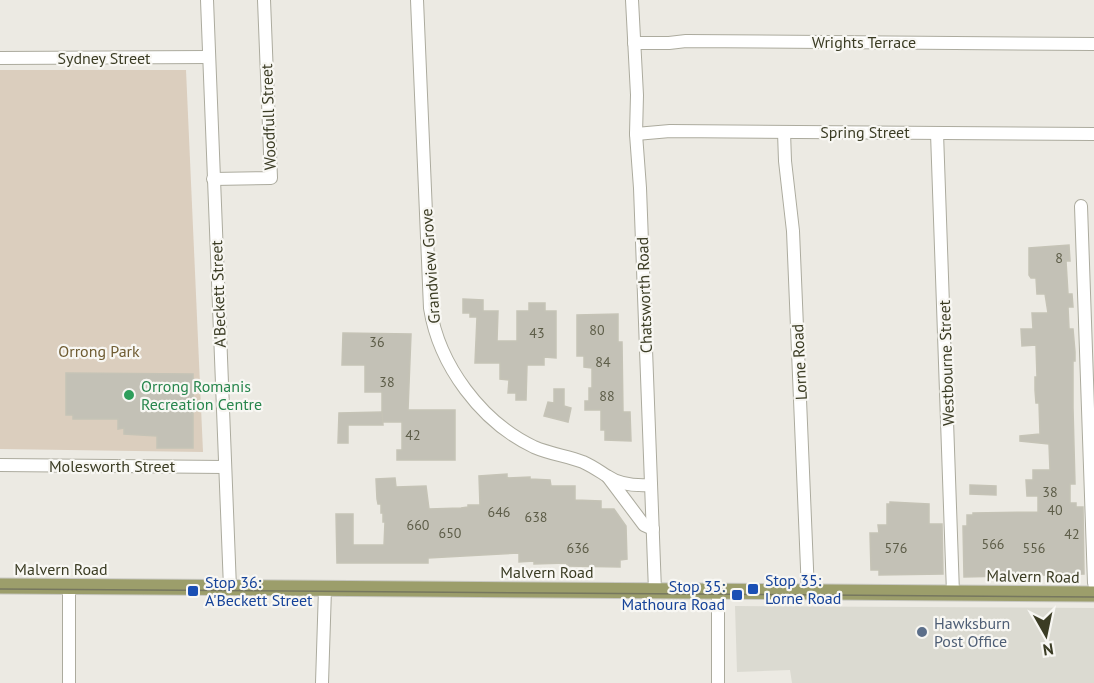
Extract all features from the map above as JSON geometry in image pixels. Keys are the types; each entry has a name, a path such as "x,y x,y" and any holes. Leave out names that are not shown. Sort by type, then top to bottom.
{"main road":[{"name":"Malvern Road","path":"0,586 1094,594"}],"street":[{"name":"A'Beckett Street","path":"207,0 230,588"},
{"name":"Woodfull Street","path":"213,179 271,178 264,0"},
{"name":"Grandview Grove","path":"417,0 430,308 442,350 464,386 480,406 521,440 536,448 582,462 608,477 631,485 651,485"},
{"name":"Chatsworth Road","path":"632,0 655,591"},
{"name":"Wrights Terrace","path":"634,43 706,41 1094,44"},
{"name":"Sydney Street","path":"0,58 208,57"},
{"name":"Spring Street","path":"636,134 670,131 1094,134"},
{"name":"Lorne Road","path":"784,132 793,231 808,592"},
{"name":"Westbourne Street","path":"937,133 954,593"},
{"path":"1081,206 1089,301 1094,583"},
{"name":"Molesworth Street","path":"0,465 225,467"},
{"name":"Grandview Grove","path":"608,477 644,525 653,529"},
{"path":"69,586 69,683"},
{"path":"322,683 325,589"},
{"path":"717,591 718,683"}],"shaded area":[{"path":"735,606 1094,608 1094,683 792,683 790,670 737,672"}],"green space":[{"name":"Orrong Park","path":"0,70 186,70 203,452 0,449"}],"building":[{"path":"1069,245 1070,261 1066,261 1068,294 1072,294 1073,307 1068,307 1069,329 1073,329 1075,352 1073,408 1075,484 1070,484 1070,503 1076,503 1076,507 1083,507 1084,574 964,577 963,526 967,526 967,515 1038,512 1038,496 1027,496 1026,480 1033,480 1033,470 1050,470 1049,444 1020,441 1020,436 1040,434 1039,403 1036,403 1035,390 1036,345 1022,346 1021,329 1033,329 1032,313 1048,313 1045,294 1037,294 1036,278 1031,278 1029,275 1029,248"},
{"path":"463,299 483,300 483,311 498,311 497,341 517,341 517,311 529,311 529,303 545,303 545,311 556,311 556,358 544,357 544,365 527,365 526,400 516,400 516,393 508,393 509,380 500,379 500,363 475,363 477,317 470,317 470,313 463,313"},
{"path":"618,314 618,342 622,342 623,412 630,412 631,441 605,440 605,430 601,430 601,410 585,410 585,401 589,401 589,388 592,388 592,368 584,367 584,356 577,356 577,315"},
{"path":"343,333 411,334 408,410 455,410 455,460 397,460 397,450 402,450 402,422 382,422 382,392 365,392 365,365 342,365"},
{"name":"Orrong Romanis Recreation Centre","path":"66,373 193,374 193,448 157,448 157,436 124,434 124,428 118,429 118,419 73,419 73,415 66,415"},
{"path":"554,389 564,389 564,406 571,408 568,422 544,416 548,402 554,403"},
{"path":"382,412 383,425 348,425 348,443 338,443 339,413"},
{"path":"507,474 507,478 530,477 530,479 550,480 551,486 575,486 575,500 601,501 601,509 614,509 626,526 627,559 620,560 620,567 519,562 519,553 428,558 428,563 337,563 336,514 353,514 353,545 384,545 385,522 383,522 383,513 381,513 381,504 378,504 376,479 395,478 396,487 426,486 429,509 461,508 468,507 468,505 480,505 479,476"},
{"path":"970,485 996,486 996,495 970,494"},
{"path":"890,502 929,504 929,524 942,524 943,574 879,575 879,570 871,570 870,533 879,533 878,525 887,525 887,504"}],"tram line":[{"path":"0,589 1094,597"}],"place":[{"name":"Orrong Romanis Recreation Centre","path":"129,395"},
{"name":"Stop 35: Lorne Road","path":"753,589"},
{"name":"Stop 36: A'Beckett Street","path":"193,591"},
{"name":"Stop 35: Mathoura Road","path":"737,595"},
{"name":"Hawksburn Post Office","path":"922,632"}]}
